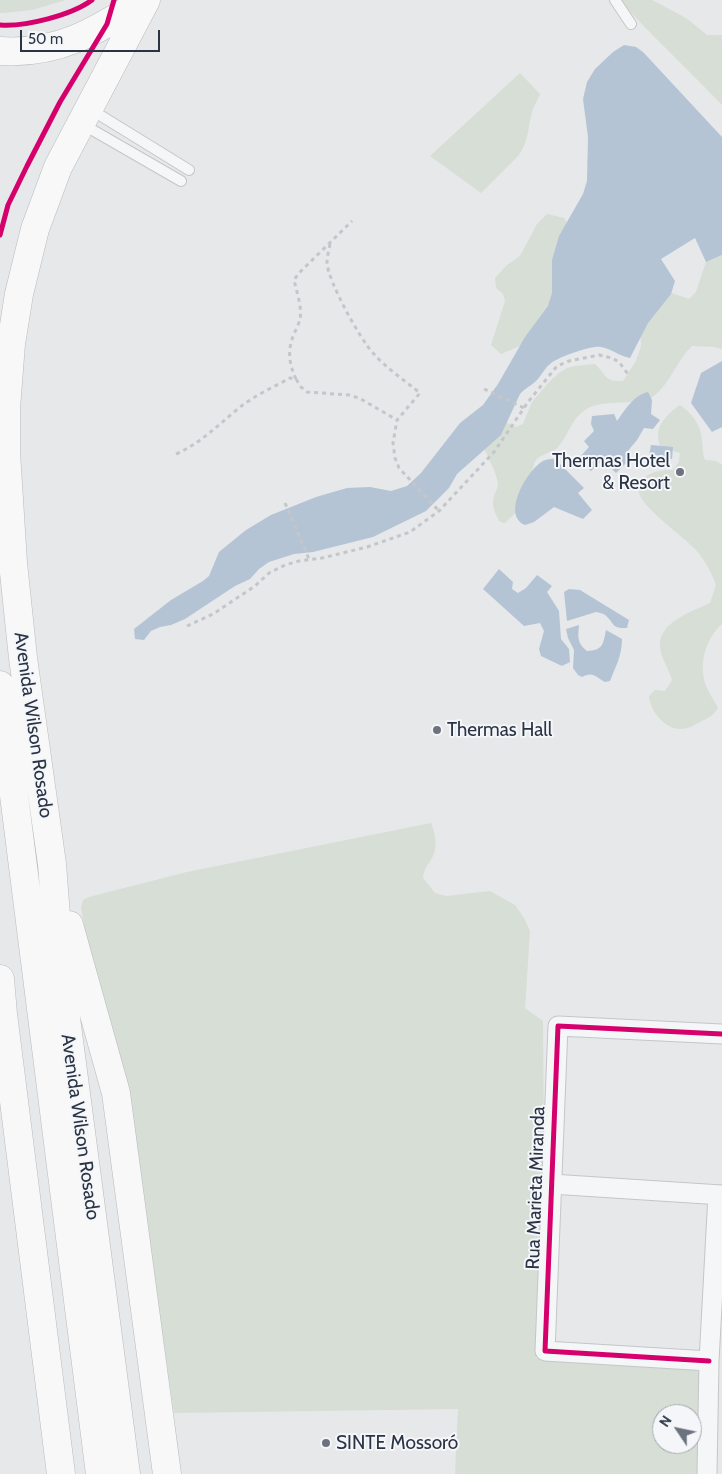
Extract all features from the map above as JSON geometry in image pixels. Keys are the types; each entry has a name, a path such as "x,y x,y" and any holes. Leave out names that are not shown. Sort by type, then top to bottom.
{"highway":[{"path":"0,51 18,52 64,44 107,24 145,0"},
{"name":"Avenida Wilson Rosado","path":"100,1474 64,1101 61,980 52,864 23,658 13,563 6,452 6,408 11,344 18,302 35,229 58,167 102,86 145,0"},
{"name":"Avenida Wilson Rosado","path":"0,685 12,777 126,1474"},
{"path":"0,822 12,777"},
{"path":"52,864 116,1093 166,1474"},
{"path":"0,978 61,1474"}],"street":[{"name":"Rua Marieta Miranda","path":"709,1361 544,1351 558,1026 722,1034"},
{"path":"551,1184 720,1195 709,1361 707,1474"}],"lane":[{"path":"615,0 631,24"},
{"path":"85,116 189,170"},
{"path":"85,116 181,182"}],"path":[{"path":"352,221 294,280 299,301 300,320 290,343 290,366 301,387 307,392 348,395 359,398 397,420"},
{"path":"330,244 327,264 332,280 358,333 372,352 385,365 420,393 397,420 393,443 394,450 399,468 439,511"},
{"path":"187,626 220,610 269,574 285,565 367,547 410,532 439,511 494,452 524,408 557,366 568,361 599,355 612,358 628,374"},
{"path":"176,454 189,448 213,431 250,399 290,378 296,379"},
{"path":"484,389 524,408"},
{"path":"285,504 309,559"}],"shaded area":[{"path":"0,0 66,0 32,10 0,13"},
{"path":"619,0 652,0 686,18 707,35 722,35 722,105 644,27"},
{"path":"520,73 540,94 533,109 527,138 519,155 481,193 430,156"},
{"path":"547,214 564,218 571,228 549,316 527,343 501,354 491,345 505,301 503,294 496,288 495,278 507,265 520,256 537,224"},
{"path":"722,255 722,349 692,346 661,390 655,395 640,401 601,404 581,413 573,422 558,447 536,460 533,470 531,495 505,523 500,522 493,506 498,486 497,481 482,444 499,419 516,427 523,424 532,402 550,381 567,368 595,364 609,379 623,381 636,361 641,346 640,322 663,290 689,299 696,292 706,262"},
{"path":"680,405 698,424 705,460 716,461 722,465 722,624 708,643 703,667 705,683 718,708 708,718 691,727 682,729 664,723 655,713 650,702 649,696 655,690 665,691 672,680 663,659 660,647 661,638 670,624 710,603 716,585 698,553 654,513 641,498 639,492 641,482 648,475 660,471 673,470 679,462 680,453 660,447 658,435 660,426 669,414"},
{"path":"431,823 436,844 433,856 424,871 423,878 435,893 446,896 490,891 515,905 530,931 525,1008 543,1021 544,1162 536,1358 691,1368 700,1372 700,1404 652,1404 652,1454 701,1454 701,1474 455,1474 458,1409 174,1413 149,1240 85,932 81,907 83,900 187,872"}],"water":[{"path":"624,45 636,47 643,52 722,137 722,255 706,262 695,238 661,259 675,281 671,294 648,323 630,358 605,348 597,347 575,352 550,364 536,381 520,394 501,435 457,474 449,488 426,511 373,537 313,552 294,554 269,562 250,579 235,586 185,619 151,631 144,640 135,639 134,629 171,600 209,576 219,552 246,530 271,515 316,497 347,488 370,487 391,491 407,486 421,473 460,423 483,405 498,384 525,337 548,306 552,293 552,260 559,236 583,194 587,181 588,137 583,99 587,82 595,69 613,52"},
{"path":"722,361 722,427 712,432 691,403 701,373"},
{"path":"648,392 652,400 651,414 660,420 653,429 644,428 627,452 629,460 616,473 603,460 591,471 578,459 589,447 584,441 594,431 591,424 592,416 614,414 617,421 638,396"},
{"path":"651,445 673,447 672,459 649,456"},
{"path":"555,459 584,488 578,493 592,510 583,519 554,507 534,522 525,525 518,520 515,512 519,493 530,473 537,466 544,460"},
{"path":"499,569 513,582 512,589 518,593 526,588 537,575 552,586 547,592 559,611 561,639 569,649 570,662 562,666 541,656 539,649 544,631 540,623 524,626 483,589"},
{"path":"569,589 580,590 629,620 627,628 618,628 604,614 596,612 567,621 564,592"},
{"path":"579,625 579,640 587,651 601,646 606,630 622,639 620,655 610,681 605,682 594,675 582,677 573,668 574,650 566,629"}],"cycle path":[{"path":"0,25 22,24 48,19 73,11 92,0"},
{"path":"0,235 8,205 60,102 107,24 114,0"},
{"path":"709,1361 545,1351 558,1026 722,1034"}],"place":[{"name":"Thermas Hotel & Resort","path":"680,472"},
{"name":"Thermas Hall","path":"437,730"},
{"name":"SINTE Mossoró","path":"326,1443"}]}
